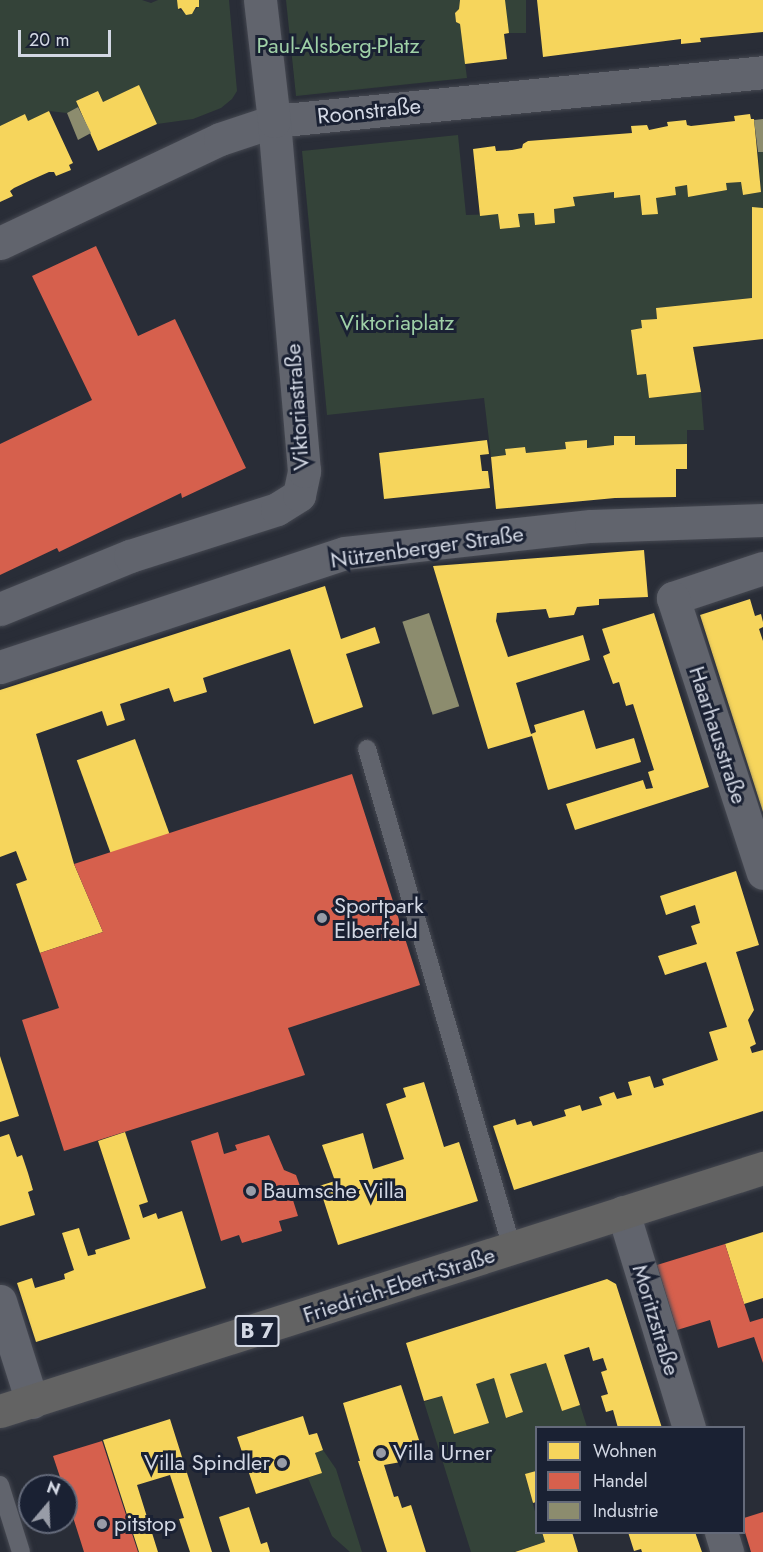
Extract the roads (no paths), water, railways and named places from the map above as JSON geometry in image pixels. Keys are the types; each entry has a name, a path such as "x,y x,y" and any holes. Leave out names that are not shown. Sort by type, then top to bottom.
{"main road":[{"name":"Friedrich-Ebert-Straße","path":"0,1411 763,1168"}],"street":[{"name":"Viktoriastraße","path":"0,609 130,556 277,509 299,495 304,471 274,121 260,0"},
{"name":"Roonstraße","path":"0,243 220,140 274,121 763,72"},
{"name":"Nützenberger Straße","path":"0,667 345,554 591,526 763,520"},
{"name":"Haarhausstraße","path":"763,568 673,598 763,873"},
{"name":"Moritzstraße","path":"622,1212 688,1426"},
{"path":"0,1301 32,1402"},
{"path":"721,1534 727,1552"}],"lane":[{"path":"367,750 513,1248"},
{"path":"0,1485 21,1552"}],"place":[{"name":"Sportpark Elberfeld","path":"322,918"},
{"name":"Baumsche Villa","path":"251,1191"},
{"name":"Villa Urner","path":"381,1453"},
{"name":"Villa Spindler","path":"282,1463"},
{"name":"pitstop","path":"102,1524"}],"park label":[{"name":"Paul-Alsberg-Platz","path":"338,46"},
{"name":"Viktoriaplatz","path":"397,323"}]}
